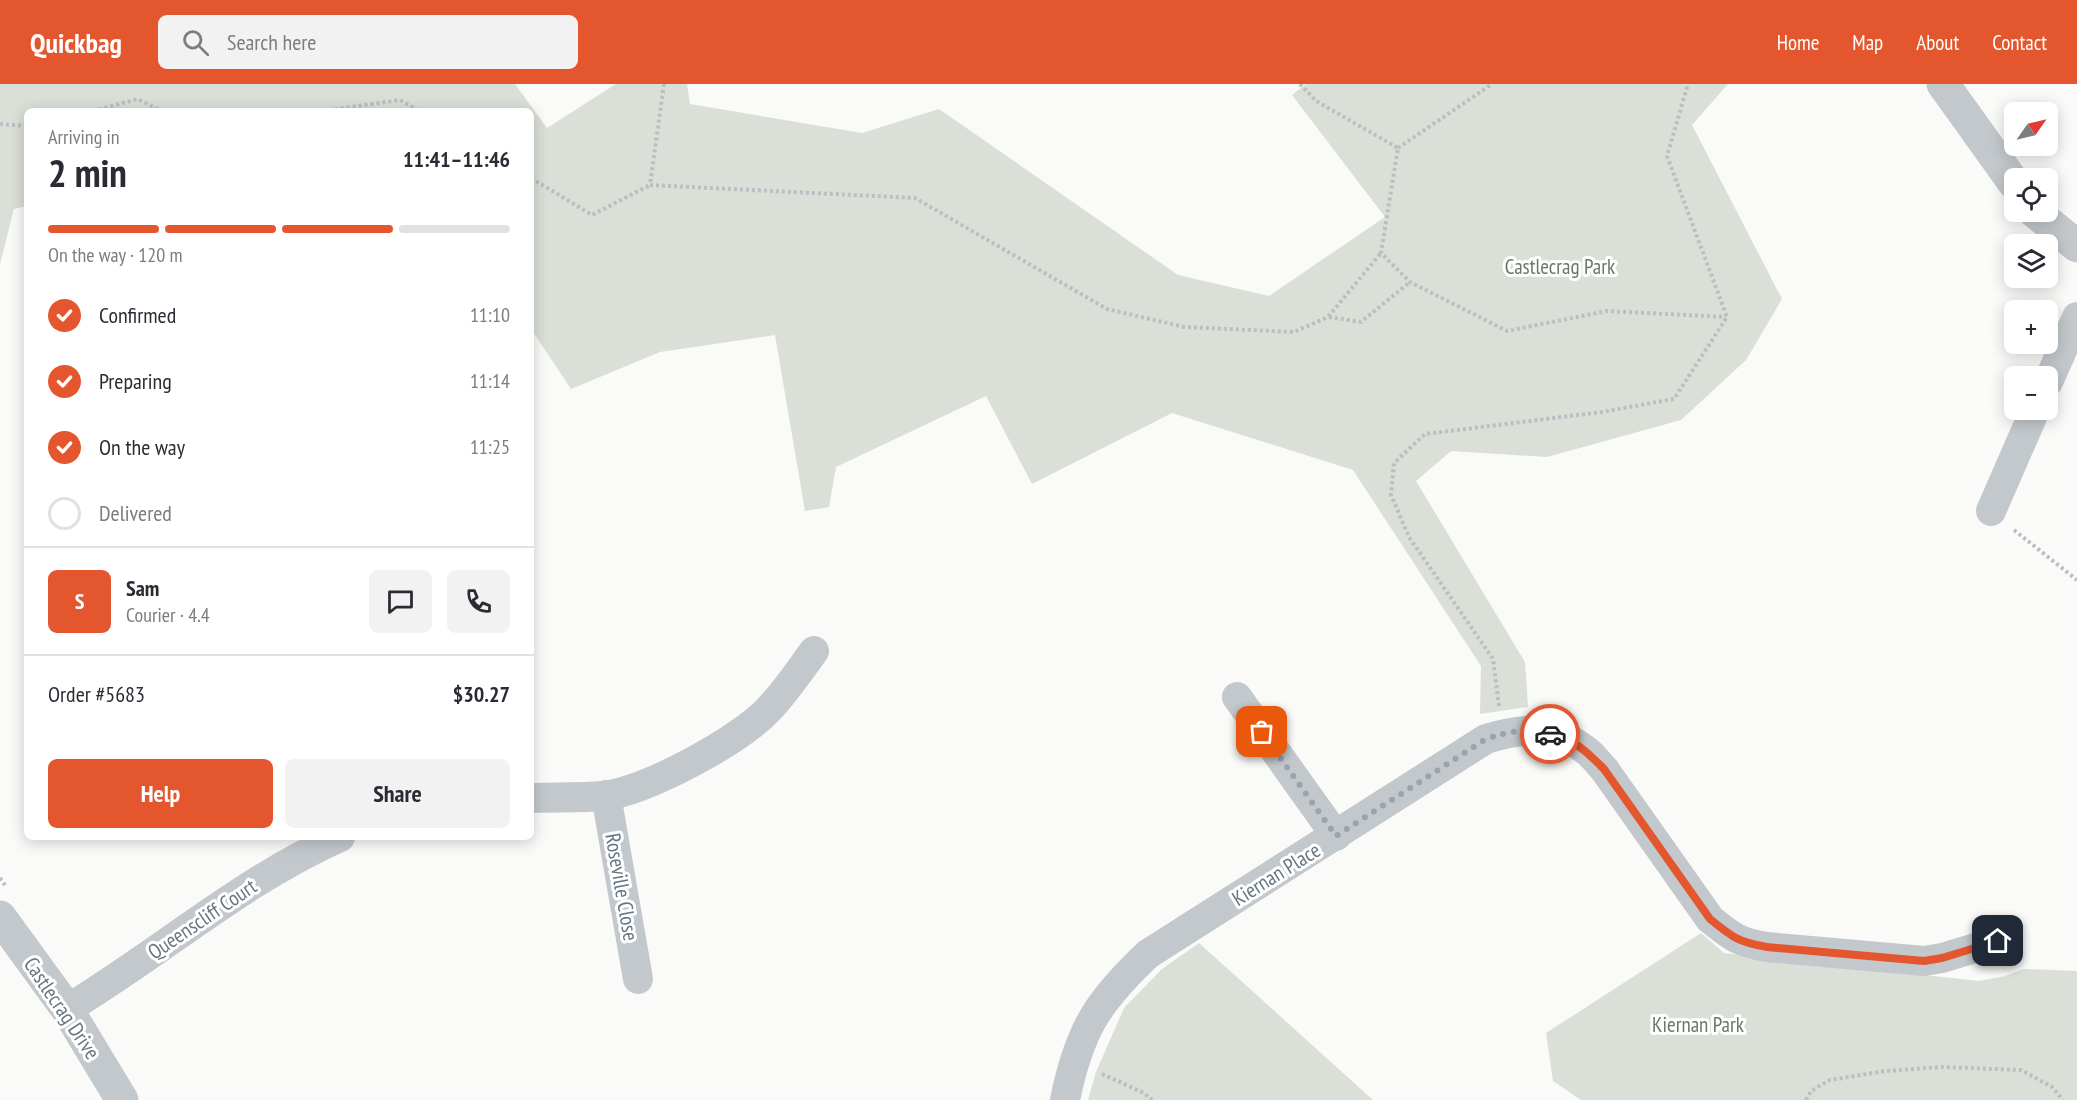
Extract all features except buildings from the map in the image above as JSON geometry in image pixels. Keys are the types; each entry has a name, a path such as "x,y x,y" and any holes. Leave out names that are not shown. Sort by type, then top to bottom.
{"street":[{"path":"1943,84 2004,169"},
{"path":"2047,222 2077,246"},
{"path":"2055,366 2077,317"},
{"path":"1991,511 2031,420"},
{"path":"534,798 606,795 666,775 701,757 735,736 768,710 814,651"},
{"path":"1237,697 1336,836"},
{"name":"Kiernan Place","path":"1065,1100 1079,1043 1095,1014 1119,982 1148,954 1486,739 1511,731 1535,730 1561,736 1585,749 1604,769 1710,919 1743,942 1767,947 1924,961 1942,958 1998,941"},
{"name":"Roseville Close","path":"606,795 638,979"},
{"name":"Queenscliff Court","path":"68,1009 254,883 306,852 333,840"},
{"name":"Castlecrag Drive","path":"0,917 68,1009 122,1100"}],"path":[{"path":"650,185 664,84"},
{"path":"1300,84 1316,101 1398,148"},
{"path":"534,180 592,215 650,185 915,198 1107,309 1184,327 1294,332 1328,317 1381,253 1398,148 1492,84"},
{"path":"1688,84 1667,156 1727,317"},
{"path":"104,108 138,99 155,108"},
{"path":"344,108 400,100 414,108"},
{"path":"0,124 24,126"},
{"path":"1381,253 1410,282 1507,331 1607,311 1727,317"},
{"path":"1328,317 1361,322 1410,282"},
{"path":"1486,739 1500,710 1493,658 1409,537 1391,495 1394,463 1425,434 1602,412 1674,399 1727,317"},
{"path":"1991,511 2077,580"},
{"path":"1072,1065 1106,1076 1144,1093 1152,1100"},
{"path":"1806,1100 1811,1091 1830,1080 1885,1071 1942,1067 2021,1070 2052,1087 2063,1100"}],"green space":[{"name":"Castlecrag Park","path":"0,84 515,84 532,108 24,108 24,207 14,209 0,264"},
{"name":"Castlecrag Park","path":"616,84 687,84 690,104 862,133 939,109 1178,275 1269,296 1385,217 1292,95 1306,84 1728,84 1692,125 1782,299 1746,360 1681,420 1547,457 1451,451 1416,481 1525,662 1528,707 1480,714 1481,666 1353,470 1172,413 1032,484 986,396 836,467 829,507 805,511 775,335 660,352 571,389 534,334 534,110 547,128"},
{"name":"Kiernan Park","path":"1701,933 1724,953 1979,981 2005,976 2024,969 2077,971 2077,1100 1581,1100 1553,1081 1546,1033"},
{"path":"1199,943 1373,1100 1088,1100 1096,1072 1124,1008 1162,969"}],"way so far":[{"path":"1262,732 1336,836 1486,739 1511,731 1535,730 1550,734"}],"route":[{"path":"1550,734 1561,736 1585,749 1604,769 1710,919 1743,942 1767,947 1924,961 1942,958 1998,941"}]}
